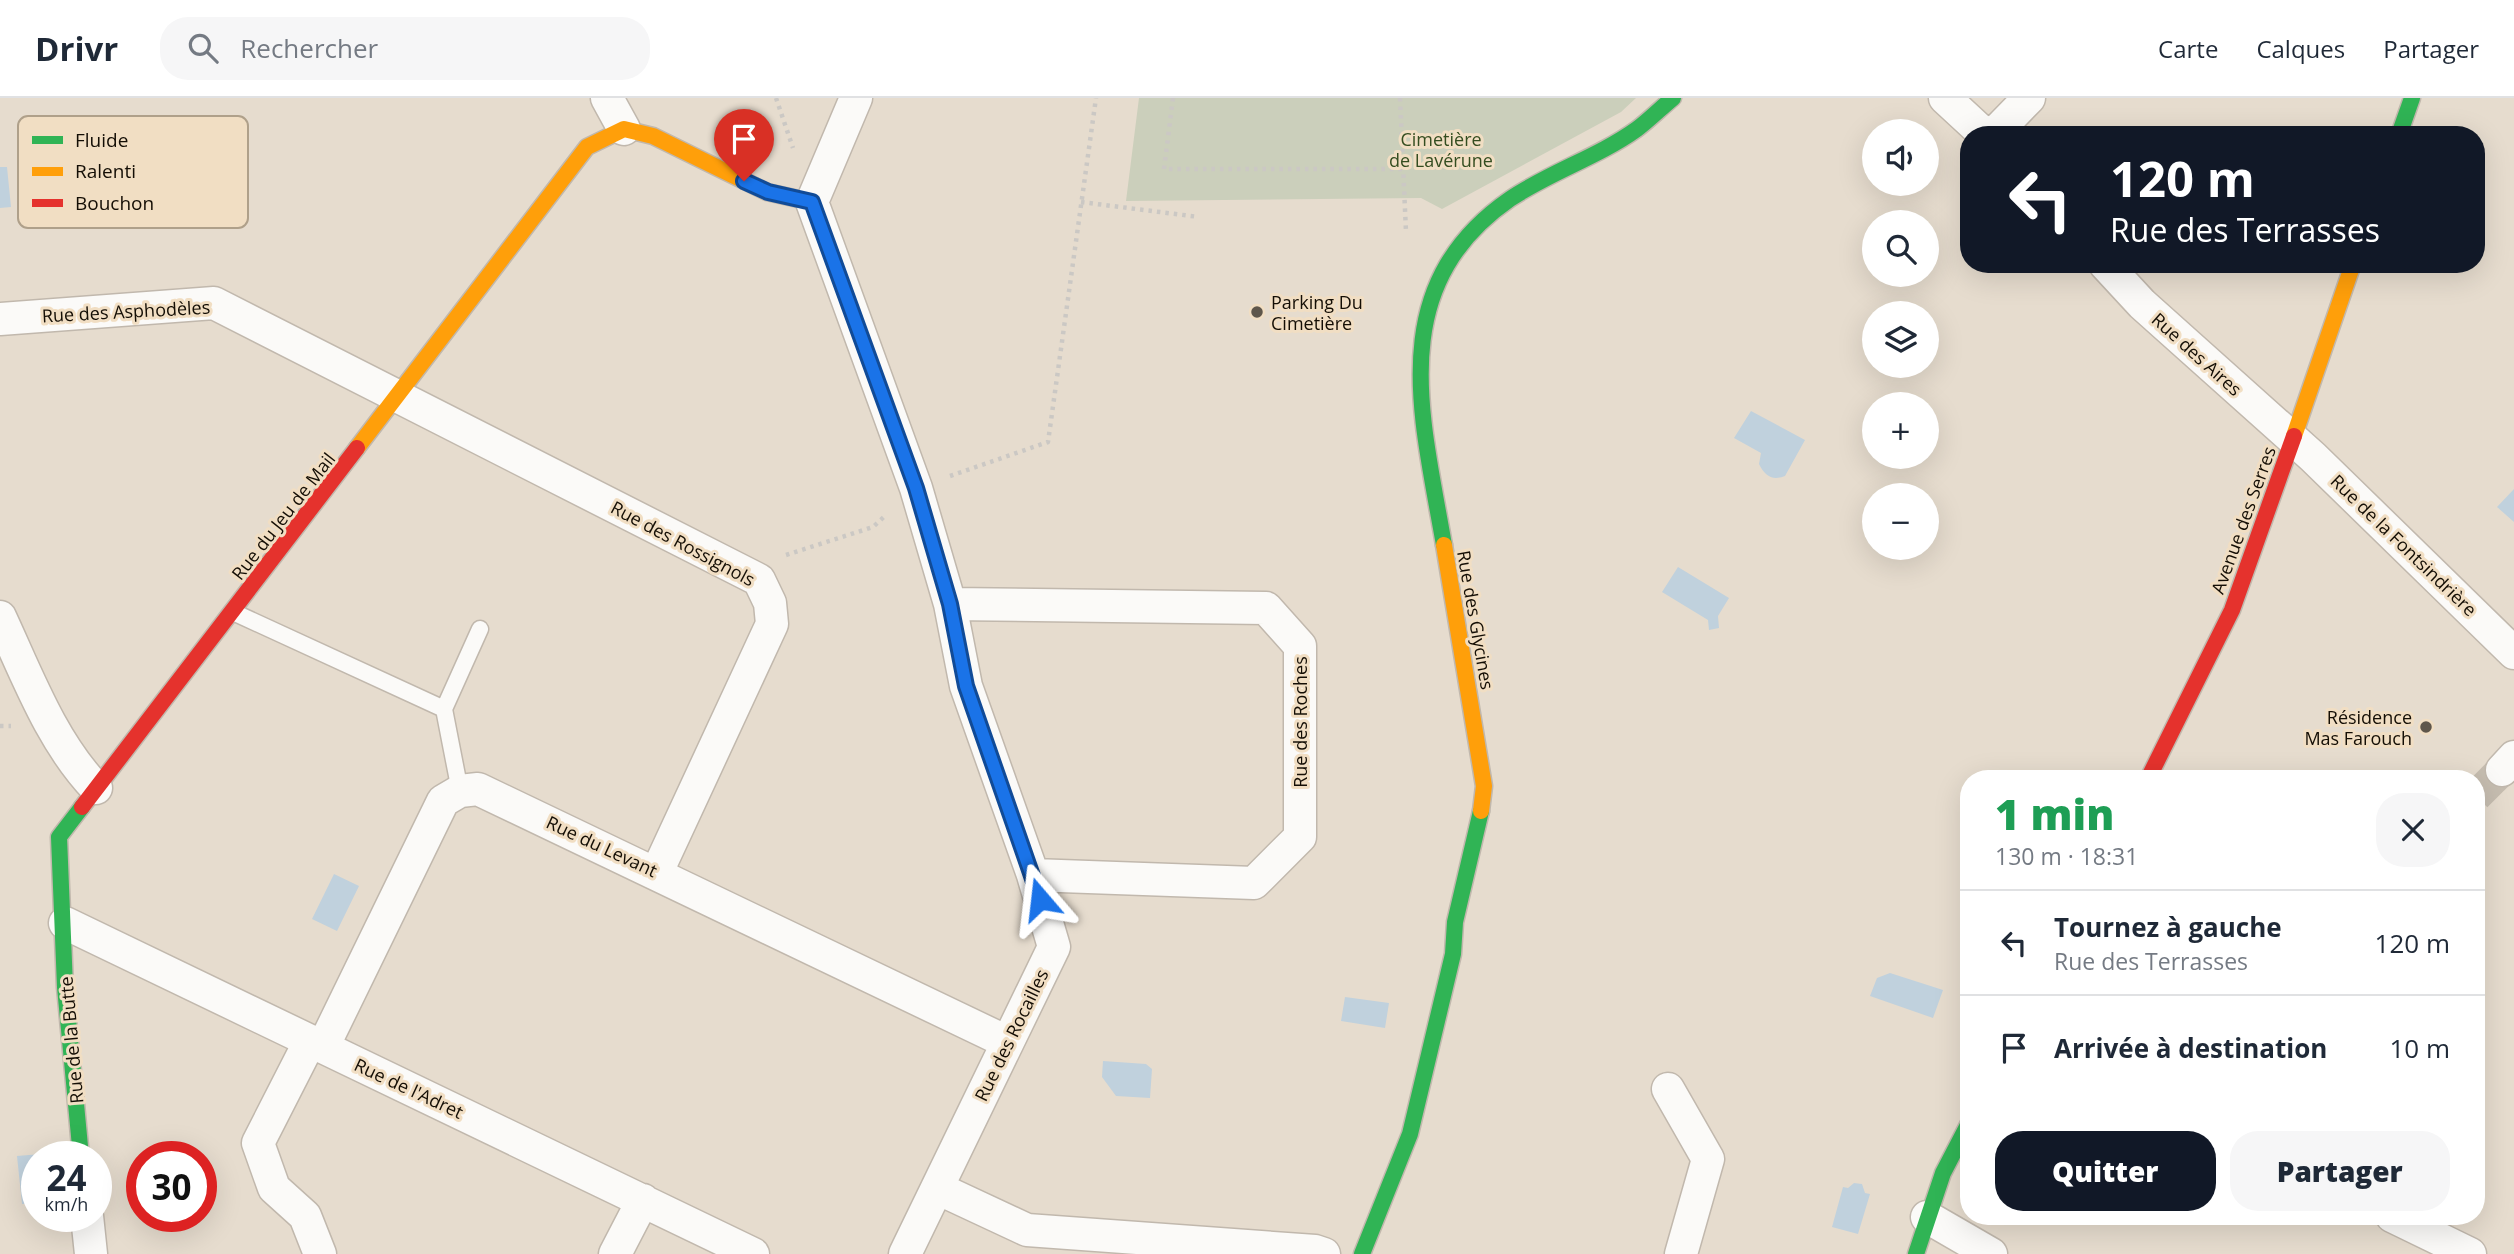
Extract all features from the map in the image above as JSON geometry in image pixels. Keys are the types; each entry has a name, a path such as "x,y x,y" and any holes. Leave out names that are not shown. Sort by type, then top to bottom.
{"street":[{"path":"607,98 624,129 653,136 768,192 812,202 856,98"},
{"name":"Rue des Glycines","path":"1362,1254 1410,1134 1453,954 1455,922 1479,829 1484,786 1423,421 1419,372 1424,323 1443,272 1474,227 1512,198 1636,130 1673,98"},
{"path":"1945,98 1975,126"},
{"path":"2002,126 2029,98"},
{"path":"2402,126 2412,98"},
{"name":"Rue du Jeu de Mail","path":"65,923 59,892 59,837 399,397 587,147 624,129"},
{"name":"Rue des Rocailles","path":"812,202 916,488 950,604 966,686 1033,875 1054,947 905,1254"},
{"name":"Rue des Aires","path":"2113,273 2142,304 2292,439"},
{"name":"Avenue des Serres","path":"2153,770 2206,671 2254,554 2350,273"},
{"name":"Rue des Asphodèles","path":"0,319 214,303 399,397"},
{"name":"Rue des Rossignols","path":"399,397 759,580 770,603 772,624 657,872"},
{"name":"Rue de la Fontsindrière","path":"2292,439 2514,653"},
{"name":"Rue des Roches","path":"950,604 1266,608 1300,646 1300,837 1254,883 1033,875"},
{"path":"0,617 44,712 78,769 96,788"},
{"name":"Rue du Levant","path":"460,791 478,789 1007,1041"},
{"path":"320,1254 305,1216 274,1188 258,1143 316,1044 443,802 460,791"},
{"name":"Rue de l'Adret","path":"65,923 753,1254"},
{"name":"Rue de la Butte","path":"65,923 65,987 79,1141"},
{"path":"1668,1089 1708,1159 1681,1254"},
{"path":"1916,1254 1943,1173 1960,1140"},
{"path":"937,1188 1027,1230 1315,1251 1324,1254"},
{"path":"615,1254 643,1200"},
{"path":"1927,1217 1991,1254"},
{"path":"2410,1225 2470,1254"},
{"path":"89,1232 91,1254"}],"lane":[{"path":"233,612 444,709"},
{"path":"460,791 444,709 480,629"}],"path":[{"path":"759,580 779,557 873,527 916,488 1048,442 1096,98"},
{"path":"1173,98 1164,169 1403,169"},
{"path":"1400,98 1406,232"},
{"path":"1081,202 1199,217"}],"green space":[{"name":"Cimetière de Lavérune","path":"1139,98 1636,98 1621,112 1442,209 1421,198 1126,201"}],"water":[{"path":"0,167 7,167 11,207 0,208"},
{"path":"1751,411 1805,440 1785,476 1773,478 1766,474 1759,464 1761,453 1734,438"},
{"path":"2514,489 2514,522 2497,507"},
{"path":"1678,567 1729,598 1718,616 1719,628 1709,630 1708,620 1662,592"},
{"path":"334,874 359,886 337,931 312,919"},
{"path":"1890,973 1943,990 1933,1018 1870,996 1877,978"},
{"path":"1345,997 1389,1003 1385,1028 1341,1021"},
{"path":"1103,1061 1146,1064 1152,1069 1150,1098 1116,1096 1102,1077"},
{"path":"17,1156 21,1156 21,1194"},
{"path":"1854,1183 1862,1184 1865,1193 1870,1194 1858,1234 1832,1227 1843,1187 1848,1188"}],"tunnel":[{"path":"2485,787 2502,770"}],"traffic: fast":[{"path":"1444,545 1427,449 1421,357 1428,313 1443,272 1470,234 1510,199 1622,139 1673,98"},
{"path":"2402,126 2412,98"},
{"path":"79,1141 65,987 59,837 82,807"},
{"path":"1362,1254 1410,1134 1453,954 1455,922 1481,811"},
{"path":"1916,1254 1943,1173 1960,1140"}],"traffic: slow":[{"path":"357,448 587,147 624,129 653,136 767,192 812,202"},
{"path":"2294,436 2350,273"},
{"path":"1444,545 1484,786 1481,811"}],"traffic: jam":[{"path":"2152,770 2232,610 2294,436"},
{"path":"82,807 357,448"}],"place":[{"name":"Parking Du Cimetière","path":"1257,312"},
{"name":"Résidence Mas Farouch","path":"2426,727"}],"route":[{"path":"744,181 768,192 812,202 916,488 950,604 966,686 1040,899"}]}
